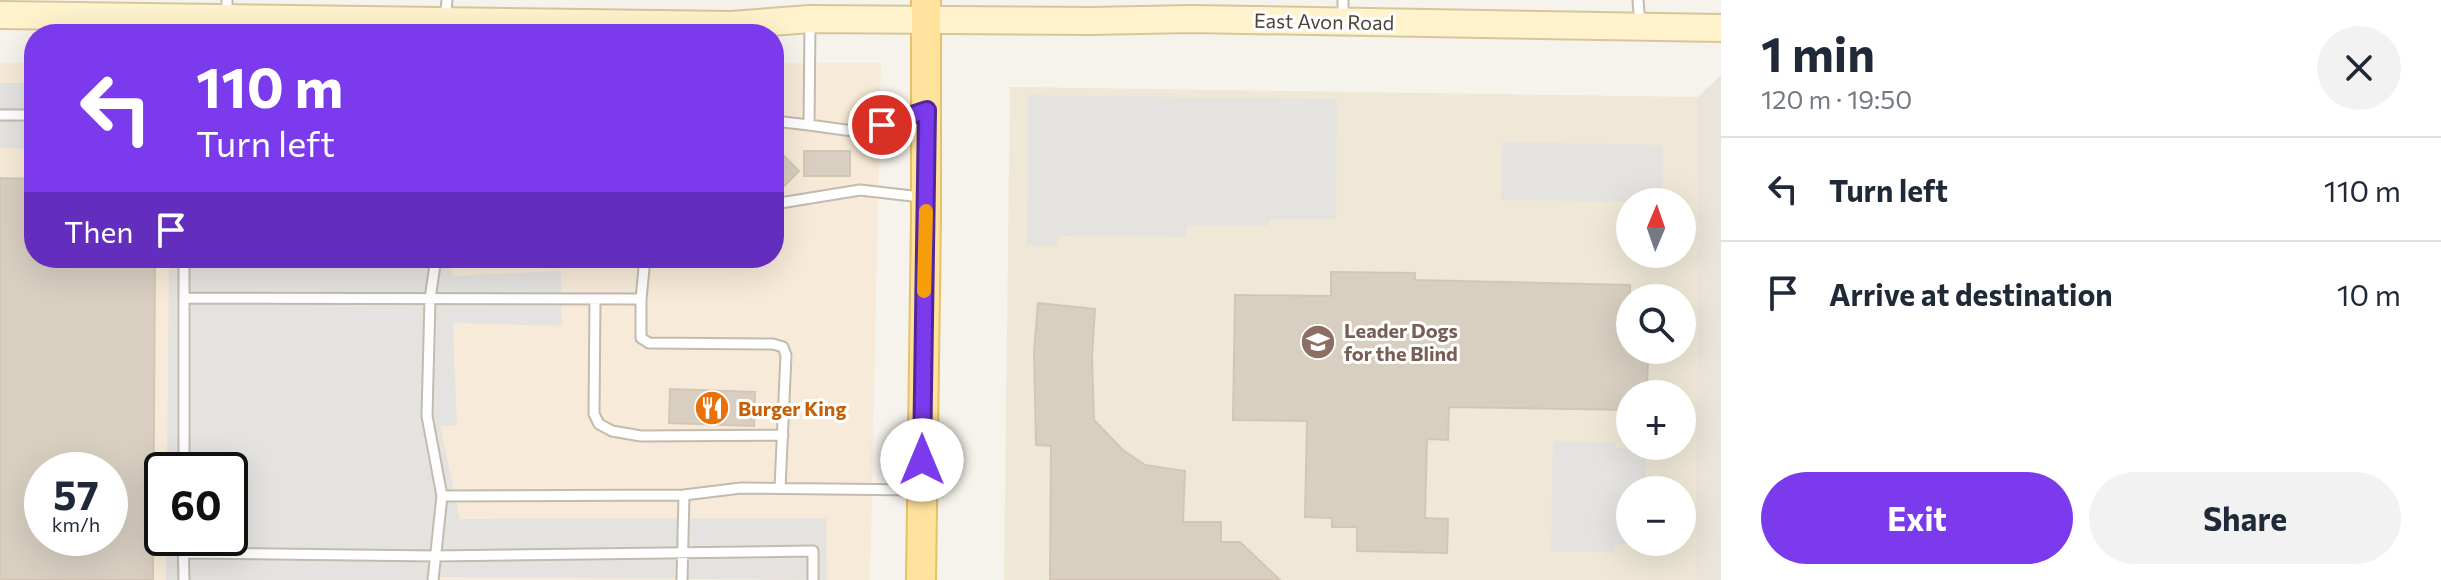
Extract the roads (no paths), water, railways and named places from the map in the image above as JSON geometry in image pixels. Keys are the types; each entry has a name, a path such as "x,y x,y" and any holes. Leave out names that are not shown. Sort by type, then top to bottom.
{"main road":[{"name":"East Avon Road","path":"0,15 227,8 531,24"},
{"name":"East Avon Road","path":"770,24 926,10 1282,15 1343,11 1640,27 1721,28"},
{"path":"921,580 926,10"}],"lane":[{"path":"1638,0 1640,27"},
{"path":"809,125 810,19"},
{"path":"784,122 860,132 927,110"},
{"path":"0,115 24,115"},
{"path":"784,202 860,190 926,197"},
{"path":"184,268 184,452"},
{"path":"433,580 442,496 427,416 430,299 435,268"},
{"path":"644,268 641,338 649,343 773,344 783,347 786,355 780,488"},
{"path":"184,298 641,299"},
{"path":"595,299 594,414 599,424 612,431 641,436 783,435"},
{"path":"442,496 684,495 741,488 922,490"},
{"path":"682,580 684,495"},
{"path":"248,554 435,556 813,551 813,580"},
{"path":"183,556 184,580"}],"place":[{"name":"Leader Dogs for the Blind","path":"1318,342"},
{"name":"Burger King","path":"712,408"}]}
